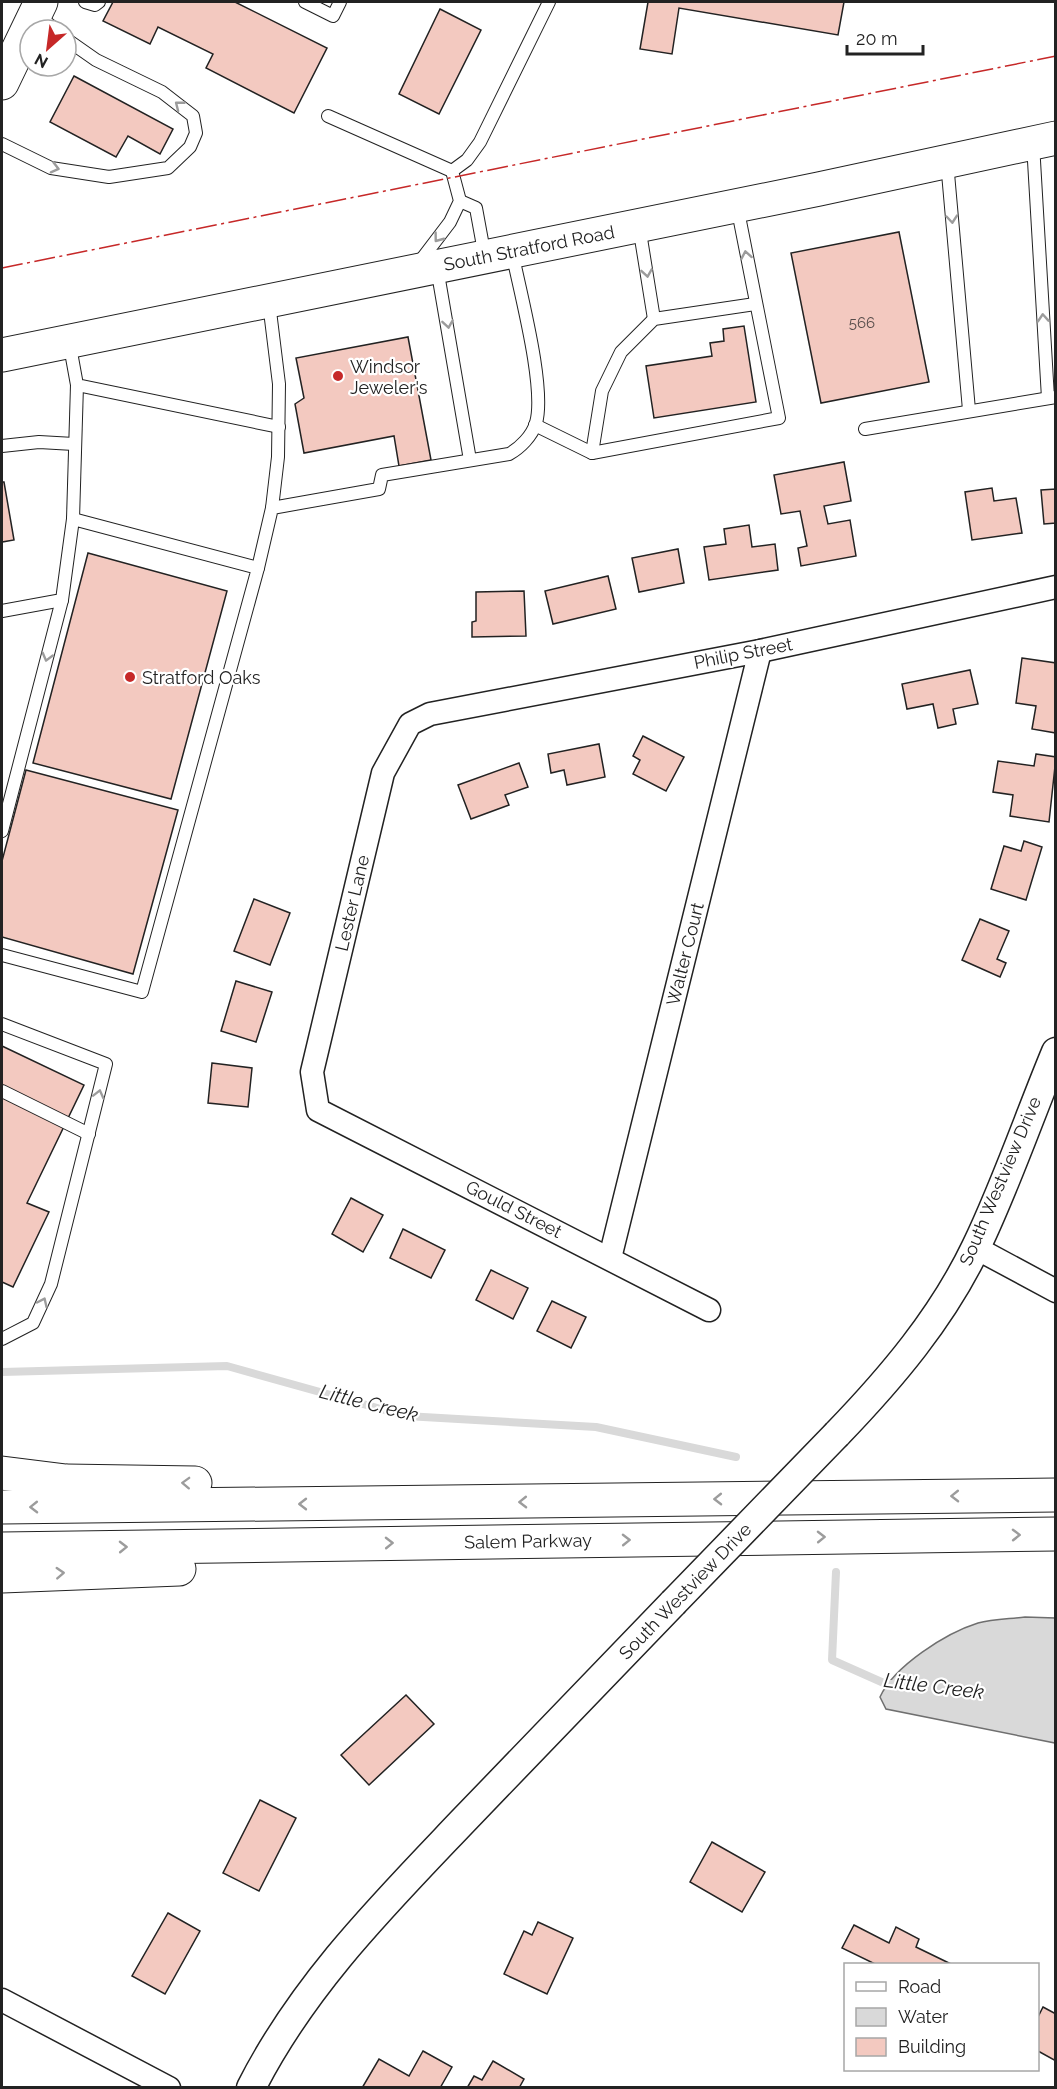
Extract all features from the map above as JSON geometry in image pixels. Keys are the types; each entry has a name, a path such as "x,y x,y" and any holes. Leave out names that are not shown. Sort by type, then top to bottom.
{"main road":[{"path":"2,83 15,44 44,15"},
{"name":"South Stratford Road","path":"2,355 738,206 1044,140"},
{"path":"2,1473 66,1481 227,1484 260,1504"},
{"path":"2,1507 1056,1495"},
{"name":"Salem Parkway","path":"2,1549 1056,1534"},
{"path":"2,1576 244,1568 276,1545"}],"street":[{"name":"Philip Street","path":"430,714 760,651 1056,587"},
{"name":"Walter Court","path":"610,1258 760,651"},
{"name":"Lester Lane","path":"318,1110 312,1072 383,773 410,724 430,714"},
{"name":"South Westview Drive","path":"251,2088 271,2048 318,1980 368,1920 883,1385 932,1321 976,1248 1056,1052"},
{"name":"Gould Street","path":"318,1110 709,1310"},
{"path":"976,1248 1056,1291"},
{"path":"2,2000 169,2088"}],"lane":[{"path":"85,2 95,4 99,2"},
{"path":"305,2 333,16 340,2"},
{"path":"452,171 467,160 480,142 549,2"},
{"path":"2,144 51,168 109,177 168,168 190,147 196,133 193,116 162,92 96,60 78,47"},
{"path":"327,116 452,171"},
{"path":"865,429 1052,397 1044,140"},
{"path":"947,161 969,410"},
{"path":"452,171 460,201 424,269 470,460"},
{"path":"272,508 379,489 382,475 509,454 518,449 535,425 539,396 499,255 476,208 460,201"},
{"path":"535,425 592,453 779,418 755,304 738,206"},
{"path":"639,226 654,319"},
{"path":"2,955 142,992 258,568 272,508 279,427 279,384 268,301"},
{"path":"592,453 602,391 621,352 654,319 755,304"},
{"path":"2,831 62,600 73,519 77,385 69,341"},
{"path":"77,385 279,427"},
{"path":"2,446 39,442 74,444"},
{"path":"73,519 258,568"},
{"path":"2,611 62,600"},
{"path":"2,1023 106,1064 51,1284 33,1323 2,1339"},
{"path":"2,1091 89,1134"}],"water":[{"path":"1025,1617 1055,1618 1055,1743 886,1709 880,1697 887,1685 922,1652 951,1634 978,1623"}],"building":[{"path":"113,2 235,2 327,48 294,113 206,68 213,54 158,27 150,44 103,21"},
{"path":"648,2 844,2 838,35 679,8 672,54 640,49"},
{"path":"440,9 481,30 439,114 399,94"},
{"path":"73,78 78,78 173,129 160,154 128,136 116,157 50,122"},
{"path":"899,232 929,382 821,403 791,253"},
{"path":"744,326 756,402 654,418 646,366 712,356 710,343 724,341 723,329"},
{"path":"408,337 431,460 399,466 394,436 304,453 295,404 304,398 296,358"},
{"path":"844,462 851,501 824,506 828,524 850,520 856,556 801,566 798,548 807,546 800,511 781,514 774,475"},
{"path":"2,482 4,482 14,540 2,542"},
{"path":"992,488 994,501 1016,498 1022,533 972,540 965,492"},
{"path":"1056,489 1056,523 1044,524 1041,490"},
{"path":"749,525 752,547 775,544 778,570 709,580 704,547 726,544 724,529"},
{"path":"678,549 684,583 639,592 632,558"},
{"name":"Stratford Oaks","path":"88,553 227,591 171,799 33,763"},
{"path":"608,576 616,609 553,624 545,591"},
{"path":"524,591 526,636 472,637 472,622 476,621 476,592"},
{"path":"1022,658 1056,663 1056,733 1032,729 1036,706 1016,703"},
{"path":"970,670 978,704 953,709 956,724 938,728 933,704 907,709 902,684"},
{"path":"643,736 684,757 666,791 633,774 640,760 633,756"},
{"path":"599,744 605,777 567,785 564,770 551,773 548,754"},
{"path":"1036,754 1056,757 1049,822 1010,816 1013,795 993,792 998,761 1034,766"},
{"path":"519,763 528,787 505,795 509,805 471,819 458,785"},
{"path":"26,770 178,810 133,974 2,937 2,861"},
{"path":"1024,841 1042,847 1026,900 991,889 1004,846 1021,851"},
{"path":"254,899 290,913 270,965 234,951"},
{"path":"980,919 1009,931 997,959 1006,963 1000,977 962,960"},
{"path":"236,981 272,992 256,1042 221,1031"},
{"path":"2,1046 84,1085 27,1203 49,1212 13,1287 2,1282"},
{"path":"212,1063 252,1068 248,1107 208,1103"},
{"path":"351,1198 383,1215 363,1252 332,1234"},
{"path":"403,1229 445,1250 431,1278 390,1258"},
{"path":"491,1270 528,1288 513,1319 476,1300"},
{"path":"552,1301 586,1317 571,1348 537,1331"},
{"path":"406,1695 434,1724 369,1785 341,1755"},
{"path":"260,1800 296,1818 259,1891 223,1873"},
{"path":"712,1842 765,1872 742,1912 690,1882"},
{"path":"168,1913 200,1931 165,1994 132,1976"},
{"path":"538,1922 573,1938 547,1994 504,1974 524,1931 532,1935"},
{"path":"854,1925 889,1943 896,1927 919,1939 916,1947 949,1963 873,1963 842,1948"},
{"path":"1043,2007 1056,2014 1056,2061 1039,2052 1039,2015"},
{"path":"423,2051 452,2067 440,2088 362,2088 379,2059 409,2076"},
{"path":"493,2061 524,2079 519,2088 467,2088 474,2076 482,2080"}],"waterway":[{"name":"Little Creek","path":"2,1372 227,1366 406,1416 596,1427 736,1457"},
{"name":"Little Creek","path":"836,1572 832,1660 886,1684 893,1684"}],"power":[{"path":"2,268 1056,56"}],"place":[{"name":"Windsor Jeweler's","path":"338,376"},
{"name":"Stratford Oaks","path":"130,677"}]}
